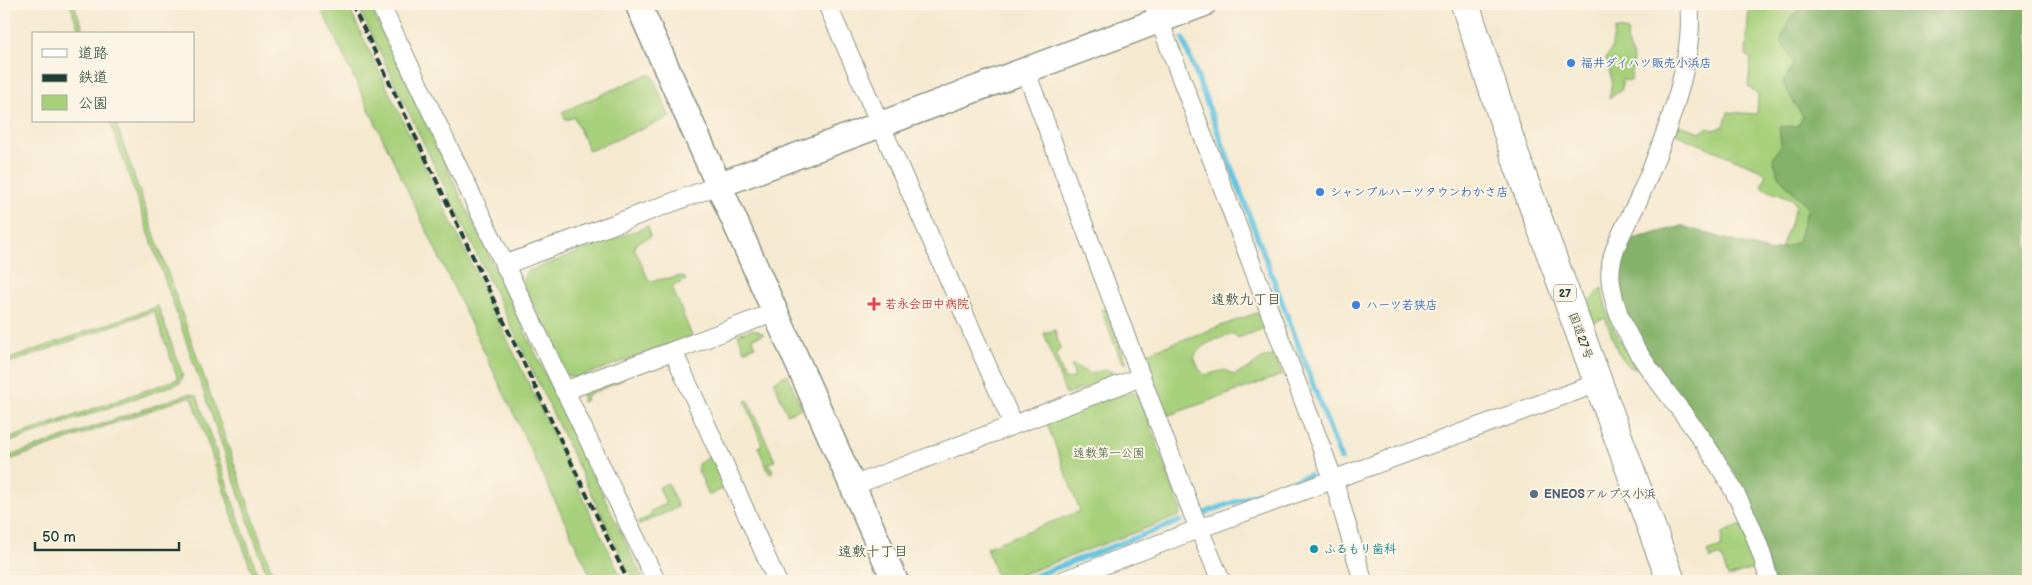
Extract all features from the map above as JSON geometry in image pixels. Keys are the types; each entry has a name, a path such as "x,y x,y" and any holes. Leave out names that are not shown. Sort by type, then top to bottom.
{"highway":[{"name":"国道27号","path":"1465,4 1519,167 1670,581"}],"street":[{"path":"380,4 656,581"},
{"path":"638,4 895,581"},
{"path":"827,4 1013,424"},
{"path":"504,265 1025,69 1156,12 1203,4"},
{"path":"1689,4 1691,20 1681,83 1641,195 1616,246 1611,263 1611,283 1616,306 1634,348 1697,433 1734,489 1755,537 1769,581"},
{"path":"1156,12 1334,481 1363,581"},
{"path":"1025,69 1198,529 1206,543 1221,581"},
{"path":"564,391 775,312"},
{"path":"673,351 777,581"},
{"path":"852,486 1141,377"},
{"path":"1070,580 1198,529 1334,481 1598,383"}],"green space":[{"path":"70,4 74,4 84,32 79,32"},
{"path":"319,4 347,4 623,581 593,581"},
{"path":"357,4 369,4 644,581 633,581"},
{"path":"1749,4 1808,4 1790,18 1794,63 1783,83 1803,117 1773,159 1780,178 1808,207 1798,242 1771,252 1781,248 1796,207 1793,199 1761,187 1766,174 1761,170 1675,134 1679,125 1701,132 1707,128 1714,130 1724,126 1728,112 1757,114 1758,95 1748,87 1751,58 1746,55"},
{"path":"1808,4 2028,4 2028,581 1773,581 1754,520 1740,484 1726,460 1665,378 1629,320 1619,293 1618,268 1622,253 1629,240 1682,226 1771,252 1798,242 1808,207 1780,178 1773,159 1781,145 1779,127 1798,126 1803,117 1783,83 1794,63 1781,41 1790,18"},
{"path":"1615,29 1628,31 1627,40 1633,57 1631,81 1622,80 1622,89 1609,99 1612,81 1606,58 1611,50"},
{"path":"646,75 652,75 670,117 589,151 574,117 566,120 562,112"},
{"path":"110,122 115,122 275,581 269,581"},
{"path":"648,226 650,237 638,242 634,247 649,281 683,276 686,280 672,287 692,336 577,378 566,375 522,283 526,272"},
{"path":"1602,288 1611,321 1636,369 1629,367 1618,352 1605,318 1593,322 1586,304"},
{"path":"158,306 183,376 180,383 4,444 4,440 178,379 154,311 4,365 4,361"},
{"path":"1106,308 1127,364 1121,360 1101,310"},
{"path":"1259,312 1265,328 1238,338 1234,334 1206,344 1194,357 1199,369 1205,375 1225,370 1233,375 1264,358 1275,356 1282,375 1164,417 1141,355"},
{"path":"753,329 764,334 753,338 755,346 744,351 738,334"},
{"path":"1055,330 1060,348 1056,355 1065,380 1075,377 1071,366 1073,365 1091,374 1105,371 1119,376 1066,395 1044,333"},
{"path":"787,374 802,408 787,414 774,382"},
{"path":"622,376 623,380 587,395 586,400 582,402 583,391"},
{"name":"遠敷第一公園","path":"1128,390 1139,395 1181,510 1179,516 1004,581 998,581 987,547 1080,511 1046,421"},
{"path":"188,394 197,396 260,581 255,581 193,400 188,397 4,462 4,458"},
{"path":"748,400 775,461 769,463 773,472 769,473 758,447 762,445 745,401"},
{"path":"711,456 725,488 709,495 698,470 698,464"},
{"path":"668,483 678,507 639,525 638,522 651,516 651,511 666,504 659,487"},
{"path":"1742,525 1757,568 1728,577 1722,559 1718,556 1710,559 1707,552 1721,547 1722,533"}],"waterway":[{"path":"1183,39 1341,459"},
{"path":"1204,513 1309,475"},
{"path":"1021,581 1180,521"}],"railway":[{"path":"352,4 628,581"}],"place":[{"name":"福井ダイハツ販売小浜店","path":"1571,63"},
{"name":"シャンブルハーツタウンわかさ店","path":"1320,192"},
{"name":"若永会田中病院","path":"874,304"},
{"name":"ハーツ若狭店","path":"1356,305"},
{"name":"ENEOSアルプス小浜","path":"1534,494"},
{"name":"ふるもり歯科","path":"1314,549"}],"district":[{"name":"遠敷九丁目","path":"1246,299"},
{"name":"遠敷十丁目","path":"873,551"}]}
